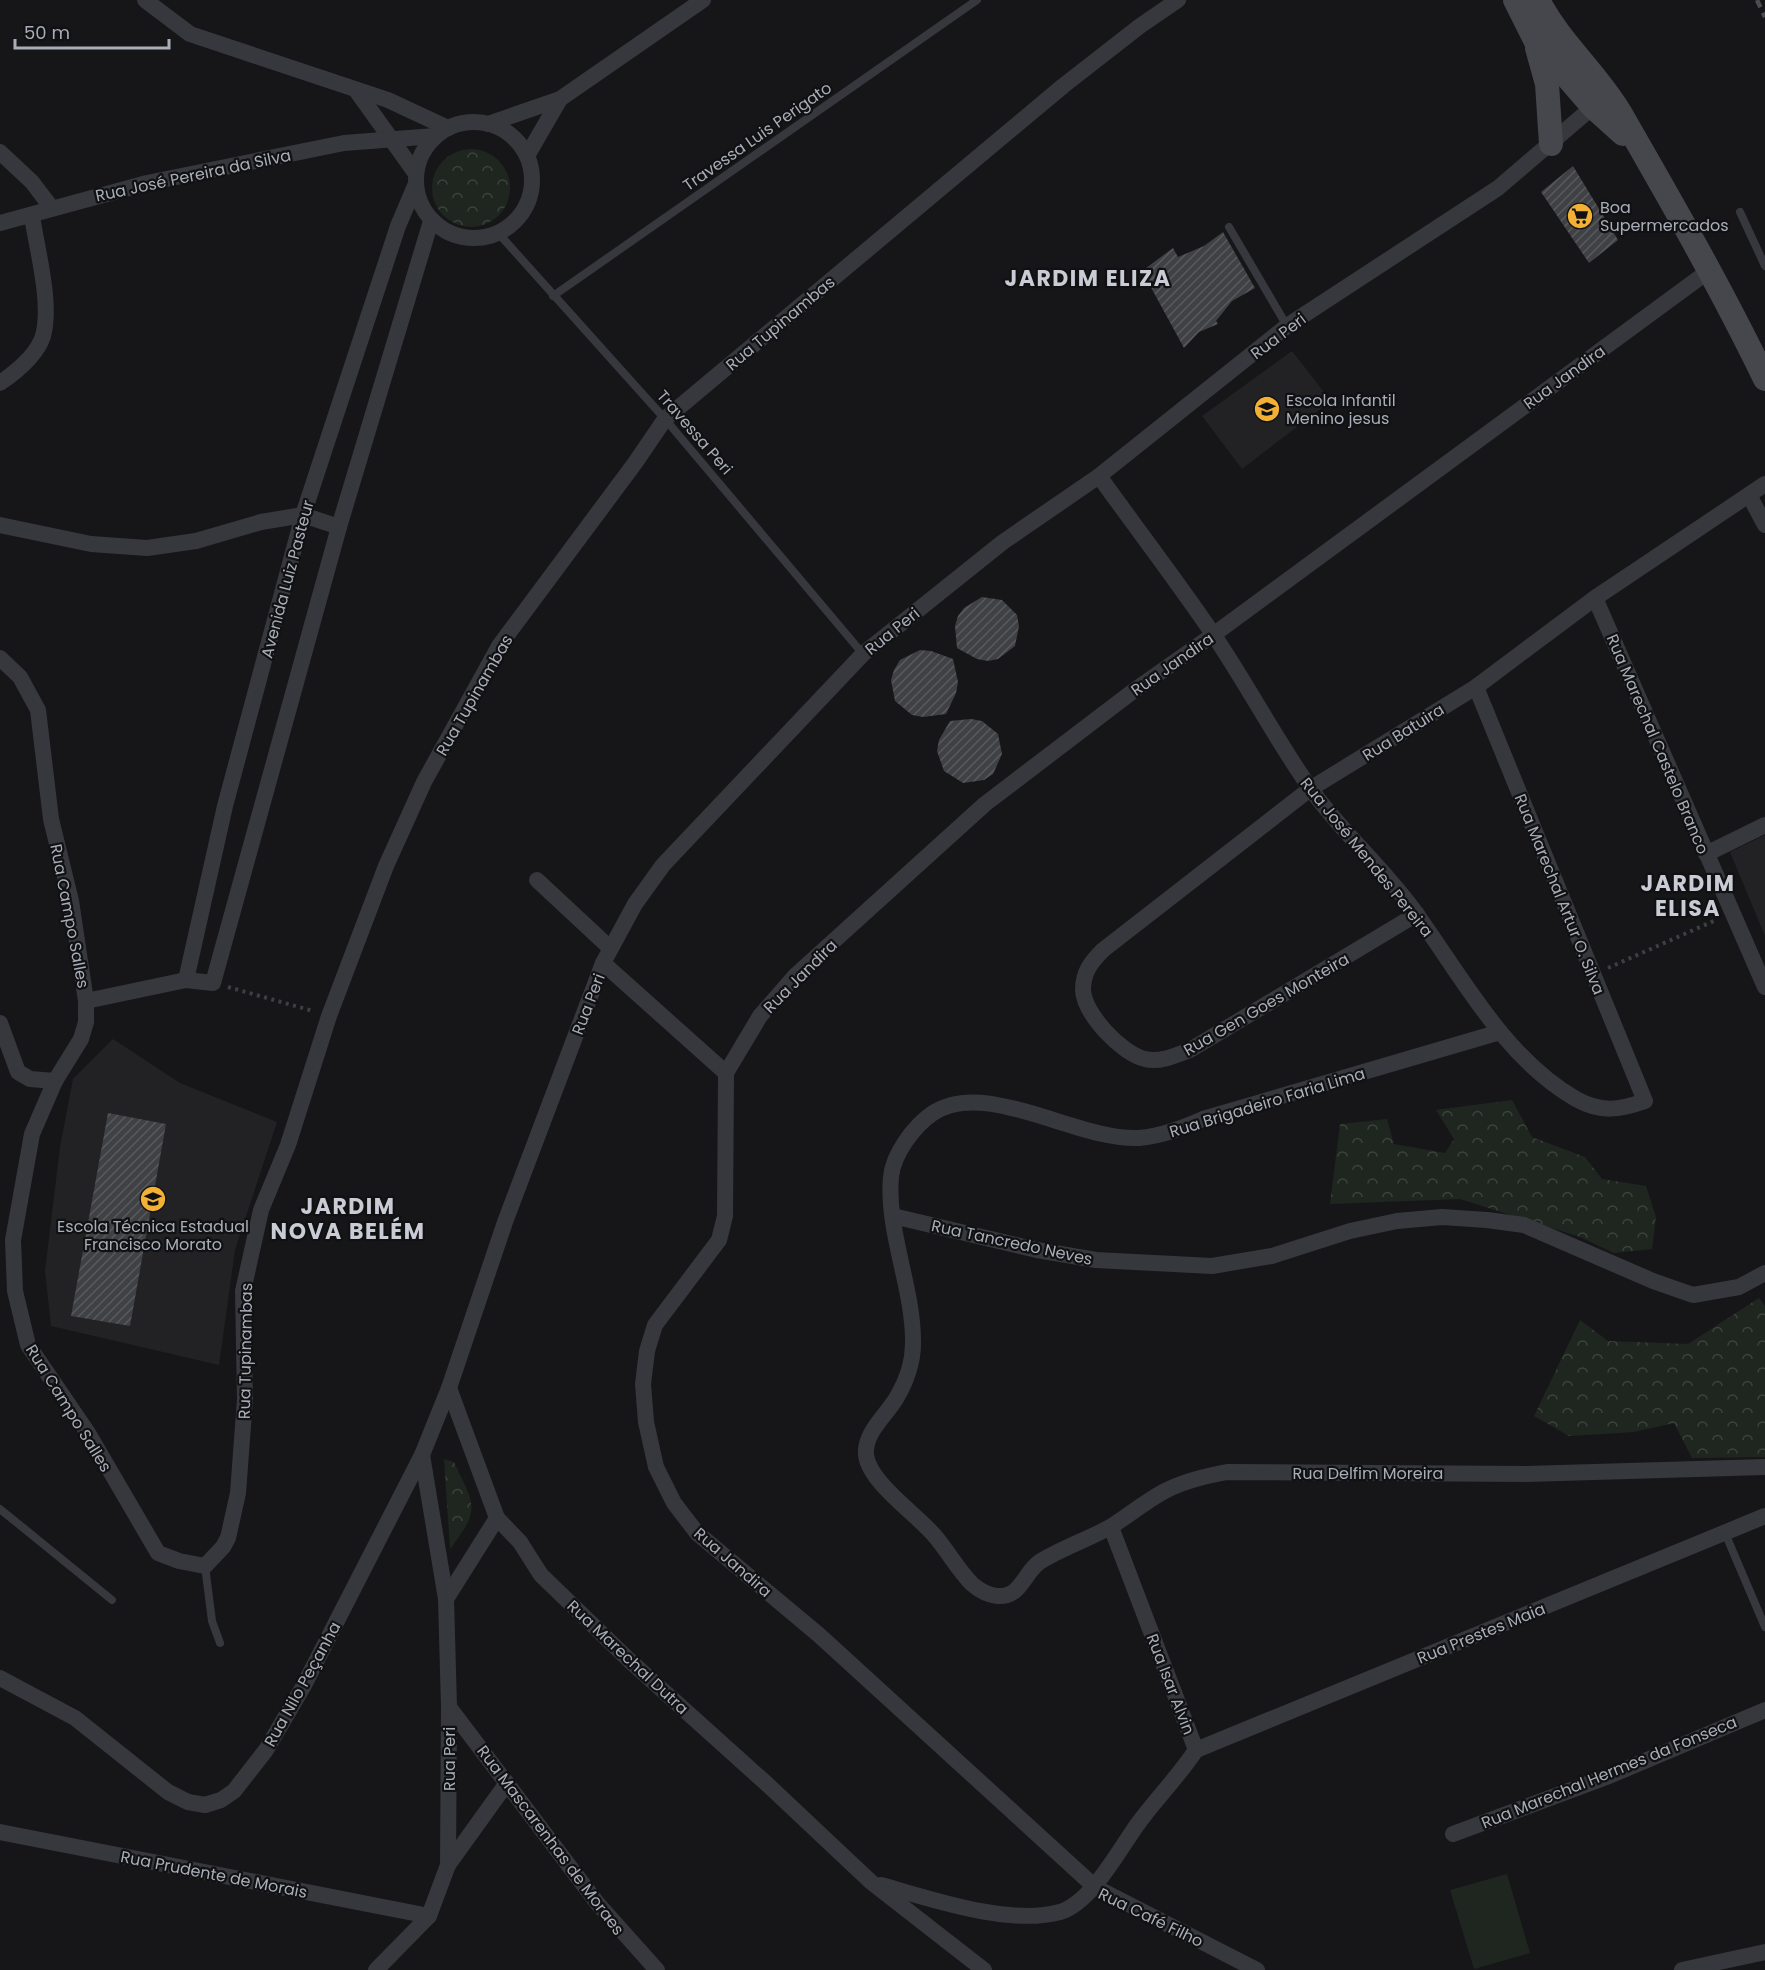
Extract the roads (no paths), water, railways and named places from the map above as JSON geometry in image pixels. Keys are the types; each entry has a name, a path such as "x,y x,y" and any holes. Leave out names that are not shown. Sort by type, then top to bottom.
{"main road":[{"path":"1515,0 1535,40 1547,84 1551,144"},
{"path":"1538,0 1600,101 1638,148 1710,270 1765,379"},
{"path":"1535,40 1600,101"}],"street":[{"path":"145,0 190,34 388,100 442,132"},
{"path":"488,124 560,99 703,0"},
{"name":"Rua Tupinambas","path":"205,1566 228,1538 238,1493 245,1399 243,1291 261,1210 288,1145 329,1016 386,866 424,782 499,646 635,463 664,419 1063,86 1140,26 1178,0"},
{"path":"355,89 376,115 415,178 420,205 432,221 446,231 463,238 481,238 499,234 525,210 531,195 533,178 527,156 510,133 488,124 464,122 442,132 422,151 415,178"},
{"path":"527,156 560,99"},
{"name":"Rua Peri","path":"449,1388 505,1222 603,963 635,904 663,865 863,654 1003,542 1099,476 1287,326 1498,188 1600,101"},
{"name":"Rua José Pereira da Silva","path":"0,223 32,216 51,207 158,180 344,143 442,132"},
{"path":"0,152 32,182 51,207"},
{"name":"Avenida Luiz Pasteur","path":"186,980 225,806 303,515 415,178"},
{"path":"0,383 33,354 43,336 46,311 32,216"},
{"path":"86,1001 186,980 213,983 339,527 432,221"},
{"name":"Rua Jandira","path":"1095,1887 819,1635 697,1533 674,1503 656,1467 646,1422 643,1384 647,1351 655,1325 719,1240 725,1216 726,1073 760,1016 795,976 977,811 1132,692 1710,270"},
{"name":"Rua José Mendes Pereira","path":"1099,476 1213,635 1310,789 1417,914 1461,982 1500,1032 1553,1083 1578,1100 1604,1110 1618,1110 1645,1101"},
{"name":"Rua Batuira","path":"1089,1009 1083,991 1085,973 1091,962 1103,950 1310,789 1476,687 1595,598 1765,484"},
{"path":"1749,495 1765,525"},
{"path":"0,525 91,544 147,548 196,541 261,522 303,515 339,527"},
{"name":"Rua Marechal Castelo Branco","path":"1595,598 1765,987"},
{"name":"Rua Campo Salles","path":"0,657 20,677 38,710 51,819 71,901 86,1001 86,1022 81,1039 55,1081 32,1134 13,1240 15,1291 28,1345 88,1433 158,1553 179,1561 205,1566"},
{"name":"Rua Marechal Artur O. Silva","path":"1476,687 1645,1101"},
{"path":"1706,854 1765,825"},
{"path":"537,880 610,948"},
{"name":"Rua Gen Goes Monteira","path":"1089,1009 1112,1039 1128,1052 1146,1060 1175,1056 1190,1050 1417,914"},
{"path":"603,963 726,1073"},
{"path":"0,1023 18,1072 30,1079 55,1081"},
{"name":"Rua Brigadeiro Faria Lima","path":"1011,1595 995,1596 981,1591 971,1582 935,1536 873,1473 866,1457 866,1444 897,1397 905,1378 913,1345 911,1316 893,1216 891,1178 895,1160 922,1123 933,1113 954,1102 978,1102 1012,1107 1055,1123 1098,1133 1137,1138 1170,1133 1203,1119 1500,1032"},
{"name":"Rua Tancredo Neves","path":"893,1216 1037,1250 1096,1260 1212,1266 1272,1256 1350,1231 1397,1221 1442,1217 1524,1225 1653,1281 1693,1295 1739,1287 1765,1273"},
{"name":"Rua Nilo Peçanha","path":"0,1678 75,1718 168,1792 188,1802 205,1805 221,1800 234,1791 266,1750 298,1696 422,1455 449,1388"},
{"name":"Rua Marechal Dutra","path":"449,1388 497,1518 520,1542 541,1575 871,1882 978,1968"},
{"name":"Rua Peri","path":"422,1455 446,1599 449,1707 448,1865 429,1916"},
{"name":"Rua Delfim Moreira","path":"1011,1595 1023,1584 1031,1567 1060,1549 1111,1527 1165,1491 1193,1479 1227,1472 1526,1474 1765,1467"},
{"name":"Rua Prestes Maia","path":"1196,1750 1765,1516"},
{"path":"446,1599 497,1518"},
{"name":"Rua Isar Alvin","path":"1095,1887 1138,1823 1175,1781 1196,1750 1111,1527"},
{"name":"Rua Mascarenhas de Moraes","path":"449,1707 598,1904 657,1970"},
{"name":"Rua Marechal Hermes da Fonseca","path":"1453,1834 1609,1776 1765,1710"},
{"path":"448,1865 507,1783"},
{"name":"Rua Prudente de Morais","path":"0,1832 429,1916"},
{"name":"Rua Café Filho","path":"871,1882 976,1910 1027,1915 1061,1912 1095,1887 1257,1970"},
{"path":"376,1970 429,1916"},
{"path":"1682,1970 1765,1952"}],"lane":[{"name":"Travessa Luis Perigato","path":"553,296 977,0"},
{"path":"1740,212 1765,266"},
{"path":"1229,227 1287,326"},
{"name":"Travessa Peri","path":"499,234 664,419 863,654"},
{"path":"0,1509 112,1600"},
{"path":"1725,1533 1765,1627"},
{"path":"205,1566 212,1621 220,1643"}],"railway":[{"path":"1757,0 1765,17"}],"place":[{"name":"Boa Supermercados","path":"1580,216"},
{"name":"Escola Infantil Menino jesus","path":"1267,409"},
{"name":"Escola Técnica Estadual Francisco Morato","path":"153,1199"}],"district":[{"name":"JARDIM ELIZA","path":"1088,278"},
{"name":"JARDIM ELISA","path":"1688,896"},
{"name":"JARDIM NOVA BELÉM","path":"348,1218"}]}
